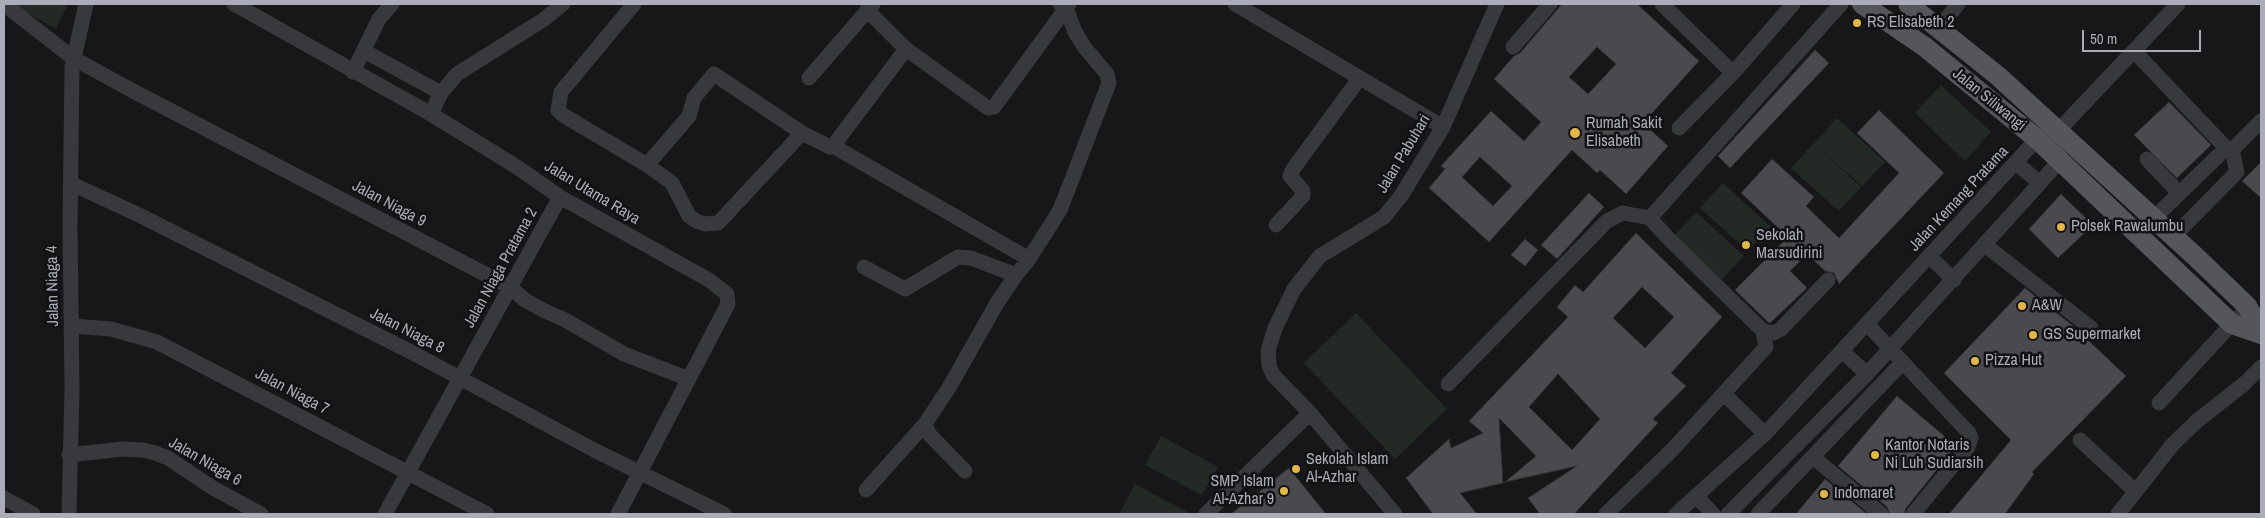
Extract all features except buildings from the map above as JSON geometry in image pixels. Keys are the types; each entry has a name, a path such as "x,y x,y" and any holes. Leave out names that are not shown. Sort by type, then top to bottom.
{"main road":[{"name":"Jalan Siliwangi","path":"1862,4 1925,47 2037,139 2232,324"},
{"name":"Jalan Siliwangi","path":"1908,4 1998,76 2174,236 2248,306 2261,330"},
{"path":"2232,324 2261,334"}],"street":[{"name":"Jalan Niaga 9","path":"4,4 73,58 191,122 510,287 525,300 567,321 617,350 649,365 689,379"},
{"name":"Jalan Niaga 4","path":"68,514 72,326 70,226 73,58 86,4"},
{"name":"Jalan Utama Raya","path":"234,4 431,114 517,167 560,197 720,287 727,294 728,304 689,379"},
{"path":"354,72 380,19 392,4"},
{"path":"431,114 441,93 457,74 470,64 543,20 563,4"},
{"path":"634,4 561,92 558,110 563,115 647,165 672,183 689,216 705,224 718,223 802,132"},
{"path":"1235,4 1443,127"},
{"name":"Jalan Pabuhari","path":"1310,413 1274,375 1269,366 1268,351 1275,328 1294,289 1320,256 1384,217 1419,169 1443,127 1497,4"},
{"path":"1513,47 1550,4"},
{"path":"1662,4 1734,73"},
{"path":"1679,128 1734,73 1793,4"},
{"path":"1650,218 1841,4"},
{"path":"1939,28 1958,4"},
{"path":"1728,514 1867,374 2040,183 2060,160 2058,131 2178,4"},
{"path":"809,78 870,7 906,49 988,108 994,107 1065,5"},
{"path":"866,490 925,424 950,386 997,303 1029,259 1060,210 1109,83 1107,74 1085,48 1075,32 1065,5"},
{"path":"833,146 906,49"},
{"path":"364,51 441,93"},
{"path":"2134,51 2227,149 2225,152 2237,172 2174,236"},
{"path":"647,165 689,116 691,102 708,78 714,74 802,132 826,146 833,146 1029,259"},
{"path":"1276,225 1303,196 1300,186 1290,176 1293,169 1359,79"},
{"path":"2154,218 2179,193 2261,121"},
{"name":"Jalan Kemang Pratama","path":"1676,514 1765,434 2037,139 2058,131"},
{"path":"2147,159 2179,193"},
{"path":"2016,163 2040,183"},
{"name":"Jalan Niaga 8","path":"72,184 139,215 460,377 640,473 724,514"},
{"name":"Jalan Niaga Pratama 2","path":"385,514 560,197"},
{"path":"1448,384 1607,221 1624,213 1650,218 1763,331 1766,347 1673,449 1606,514"},
{"path":"1985,245 2091,328"},
{"path":"864,267 905,289 953,259 963,256 1016,275"},
{"path":"1930,257 1954,280"},
{"path":"1763,331 1774,333 1781,329 1828,280"},
{"path":"2159,403 2248,306"},
{"path":"1867,324 1969,433 1971,438 1968,447 1921,512"},
{"name":"Jalan Niaga 7","path":"72,326 111,329 157,342 487,514"},
{"path":"1842,351 1867,374"},
{"path":"1758,514 1902,363"},
{"path":"2118,514 2173,444 2244,384 2261,366"},
{"path":"618,514 689,379"},
{"path":"1724,394 1765,434"},
{"path":"1206,514 1310,413 1395,514"},
{"path":"925,424 929,434 965,471"},
{"path":"2080,440 2135,491"},
{"name":"Jalan Niaga 6","path":"69,454 122,450 143,450 155,453 168,458 213,488 261,514"},
{"path":"1813,457 1881,514"},
{"path":"1696,496 1713,514"},
{"path":"4,498 33,514"}],"shaded area":[{"path":"12,4 68,4 56,29"},
{"path":"1941,85 1991,132 1965,161 1915,113"},
{"path":"1837,118 1885,162 1862,186 1818,147 1861,187 1839,211 1791,168"},
{"path":"1723,183 1771,227 1748,251 1700,208"},
{"path":"1696,212 1744,256 1721,280 1673,237"},
{"path":"1356,313 1447,409 1395,459 1304,363"},
{"path":"1161,436 1218,467 1202,495 1145,465"},
{"path":"1135,484 1191,514 1119,514"}],"place":[{"name":"RS Elisabeth 2","path":"1857,23"},
{"name":"Rumah Sakit Elisabeth","path":"1575,133"},
{"name":"Polsek Rawalumbu","path":"2061,227"},
{"name":"Sekolah Marsudirini","path":"1746,245"},
{"name":"A&W","path":"2022,306"},
{"name":"GS Supermarket","path":"2033,335"},
{"name":"Pizza Hut","path":"1975,361"},
{"name":"Kantor Notaris Ni Luh Sudiarsih","path":"1875,455"},
{"name":"Sekolah Islam Al-Azhar","path":"1296,469"},
{"name":"SMP Islam Al-Azhar 9","path":"1284,491"},
{"name":"Indomaret","path":"1824,494"}]}
